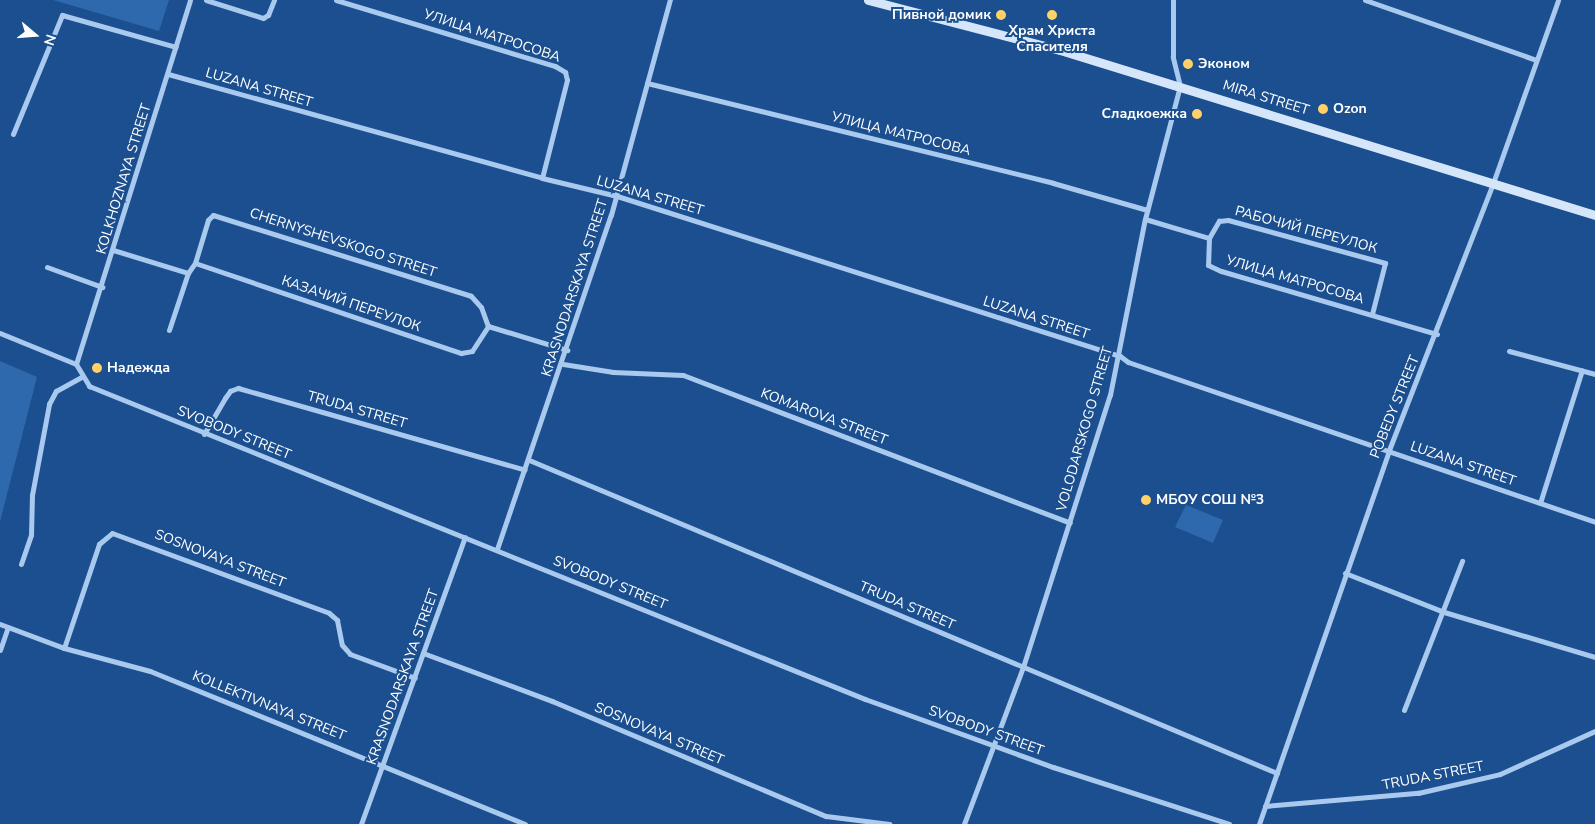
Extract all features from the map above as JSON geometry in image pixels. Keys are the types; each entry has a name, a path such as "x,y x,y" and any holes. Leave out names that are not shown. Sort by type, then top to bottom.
{"main road":[{"name":"MIRA STREET","path":"868,0 1060,50 1595,215"}],"street":[{"name":"KOLKHOZNAYA STREET","path":"76,364 114,250 190,0"},
{"path":"206,0 263,18 268,15 274,0"},
{"name":"УЛИЦА МАТРОСОВА","path":"336,0 555,66 564,72 567,80 542,178"},
{"name":"KRASNODARSKAYA STREET","path":"497,550 563,364 617,196 670,0"},
{"name":"VOLODARSKOGO STREET","path":"964,824 1023,667 1070,523 1120,356 1147,210 1180,86 1173,57 1173,0"},
{"path":"1366,0 1536,60"},
{"name":"POBEDY STREET","path":"1259,824 1389,450 1437,334 1558,0"},
{"path":"13,134 62,15 176,47"},
{"name":"LUZANA STREET","path":"168,74 542,178 617,196 1120,356 1128,362 1595,522"},
{"name":"УЛИЦА МАТРОСОВА","path":"648,84 1053,183 1147,210"},
{"name":"CHERNYSHEVSKOGO STREET","path":"169,330 188,273 195,263 208,220 213,215 227,217 471,296 482,307 488,326"},
{"path":"1145,219 1209,238"},
{"name":"РАБОЧИЙ ПЕРЕУЛОК","path":"1209,238 1219,221 1228,220 1385,263 1372,314"},
{"name":"УЛИЦА МАТРОСОВА","path":"1209,238 1208,265 1221,271 1437,334"},
{"path":"114,250 188,273"},
{"name":"КАЗАЧИЙ ПЕРЕУЛОК","path":"195,263 461,353 472,351 488,326"},
{"path":"47,267 102,287"},
{"path":"488,326 567,350"},
{"path":"0,333 76,364 80,377 56,391 49,404 32,494 31,535 21,564"},
{"path":"1509,351 1595,374"},
{"name":"KOMAROVA STREET","path":"563,364 613,372 682,375 1070,523"},
{"path":"1540,503 1582,370"},
{"name":"SVOBODY STREET","path":"80,377 89,386 204,434 465,537 865,699 992,746 1230,824"},
{"name":"TRUDA STREET","path":"204,434 225,398 238,388 525,470"},
{"name":"TRUDA STREET","path":"529,460 1277,772"},
{"name":"SOSNOVAYA STREET","path":"64,648 99,544 112,533 329,613 337,620 342,645 350,654 415,678"},
{"name":"KRASNODARSKAYA STREET","path":"361,824 465,537"},
{"path":"1404,710 1444,612 1462,561"},
{"path":"1345,573 1444,612 1595,657"},
{"name":"KOLLEKTIVNAYA STREET","path":"0,624 64,648 150,671 383,764 525,824"},
{"path":"0,650 8,627"},
{"name":"SOSNOVAYA STREET","path":"423,653 552,701 826,816 889,824"},
{"name":"TRUDA STREET","path":"1265,806 1386,797 1437,789 1500,774 1595,731"}],"shaded area":[{"path":"53,0 169,0 159,31"},
{"path":"0,361 37,377 0,522"},
{"path":"1186,505 1223,520 1213,543 1175,527"}],"place":[{"name":"Пивной домик","path":"1001,15"},
{"name":"Храм Христа Спасителя","path":"1052,15"},
{"name":"Эконом","path":"1188,64"},
{"name":"Ozon","path":"1323,109"},
{"name":"Сладкоежка","path":"1197,114"},
{"name":"Надежда","path":"97,368"},
{"name":"МБОУ СОШ №3","path":"1146,500"}]}
